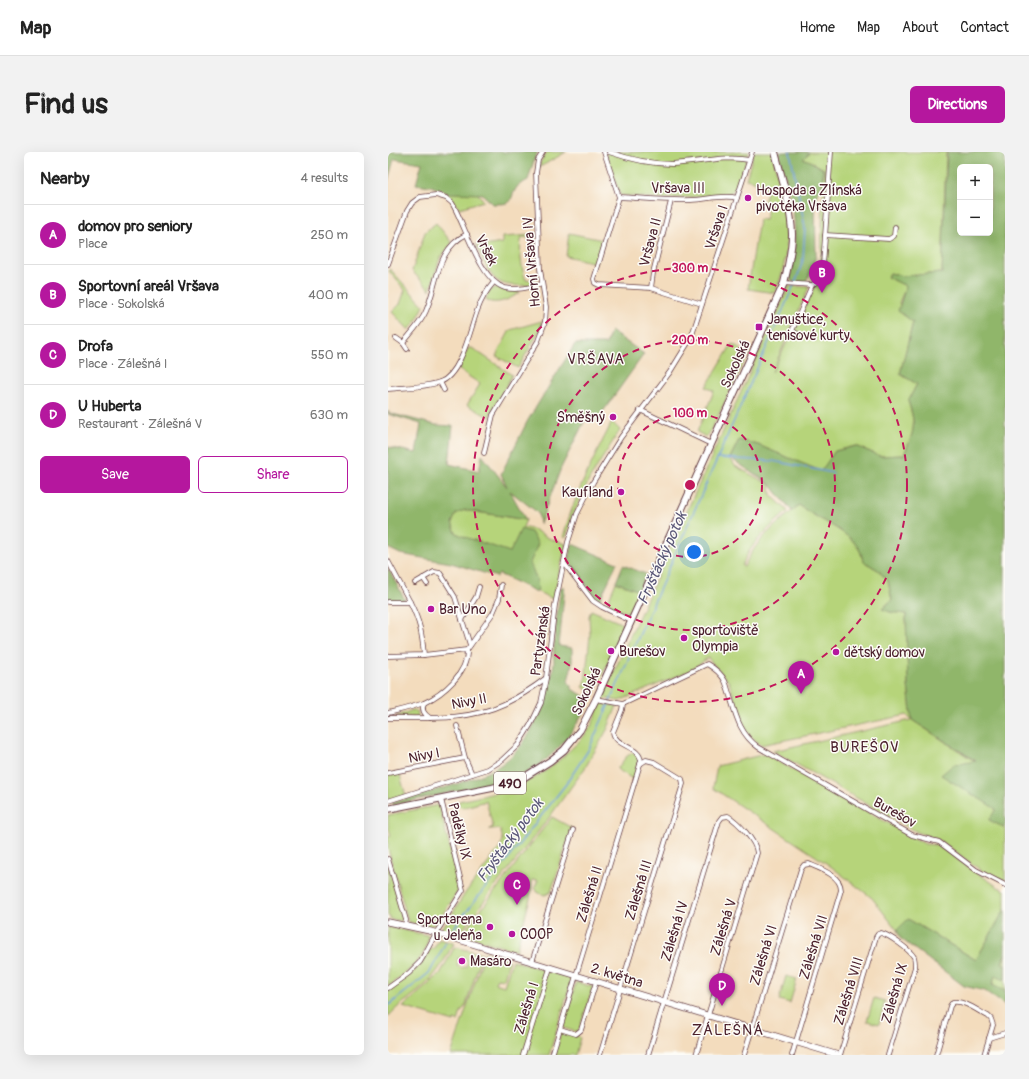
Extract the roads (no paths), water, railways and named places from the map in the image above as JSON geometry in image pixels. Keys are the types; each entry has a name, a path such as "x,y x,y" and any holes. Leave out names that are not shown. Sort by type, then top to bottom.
{"main road":[{"name":"Sokolská","path":"388,809 508,784 538,770 557,756 576,736 599,700 631,620 784,283 790,256 792,234 788,205 775,152"}],"street":[{"name":"Horní Vršava IV","path":"484,452 493,415 542,333 545,322 546,307 542,284 536,173 537,163 543,152"},
{"path":"604,152 619,197 594,279 595,283 599,285 651,288 702,304"},
{"path":"609,152 627,158 673,164 737,158 750,160"},
{"name":"Vršava I","path":"640,410 670,372 691,338 752,152"},
{"path":"798,334 792,331 812,285 818,280 822,272 831,152"},
{"name":"Vršek","path":"388,264 407,211 412,203 420,197 436,195 446,198 452,203 483,269 494,282 504,288 510,289 542,284"},
{"name":"Vršava III","path":"619,197 671,200 729,197 737,198"},
{"name":"Vršava II","path":"651,288 653,273 671,200"},
{"path":"825,235 890,239 894,236 895,227"},
{"path":"403,343 426,310 444,256 453,243 467,234"},
{"path":"388,389 423,386 440,382 446,378 459,361 467,344 477,311 494,282"},
{"path":"784,283 812,285"},
{"path":"396,338 403,343 407,349"},
{"path":"440,382 444,390"},
{"path":"640,410 711,444"},
{"name":"Partyzánská","path":"388,801 493,766 518,745 531,724 541,703 546,678 555,604 577,514 589,489 620,437 640,410"},
{"path":"388,561 417,617 421,628 424,655"},
{"path":"564,563 593,601 602,607 631,620"},
{"path":"415,583 434,572 440,573 455,597 470,645"},
{"path":"423,578 427,584"},
{"name":"Nivy II","path":"388,713 424,703 434,697 456,678 465,665 467,650 484,627 499,599 502,584"},
{"path":"462,620 476,597 479,587"},
{"path":"388,602 410,602"},
{"path":"388,656 424,655 467,650"},
{"name":"Burešov","path":"620,704 707,664 718,672 725,680 736,717 742,731 750,742 912,835 939,842 976,870 1005,886"},
{"name":"Nivy II","path":"388,718 463,716 488,710 519,697 546,678"},
{"path":"599,700 620,704 622,710 613,735 616,739 638,753 641,757 640,764"},
{"path":"424,703 422,706 423,712 431,718"},
{"path":"457,726 464,758 472,774"},
{"name":"Nivy I","path":"388,773 464,758"},
{"name":"Zálešná III","path":"600,1055 683,783 682,779 652,761 646,760 640,764"},
{"name":"Zálešná II","path":"552,1055 640,764"},
{"name":"Padělky IX","path":"388,988 417,966 439,934 464,888 441,799"},
{"name":"Zálešná IV","path":"648,1055 719,821 725,816"},
{"name":"Zálešná V","path":"696,1055 757,853 744,830 730,818 725,816"},
{"name":"Zálešná I","path":"532,962 573,830"},
{"path":"388,859 390,861 406,920 406,925"},
{"name":"Zálešná VI","path":"744,1055 801,869 807,864"},
{"name":"Zálešná VII","path":"792,1055 841,890 841,885 835,878 824,871 807,864"},
{"name":"2. května","path":"388,922 406,925 439,934 839,1055"},
{"name":"Zálešná IX","path":"878,934 883,933 890,937 911,954 915,961 915,966 888,1055"},
{"name":"Zálešná VIII","path":"839,1055 878,934"},
{"name":"Zálešná I","path":"523,1055 550,968"},
{"path":"560,1029 576,1034 581,1030 596,982"},
{"path":"936,1055 950,1006 953,1002 961,1002 990,1017 993,1024 984,1055"},
{"path":"989,1038 1005,1032"}],"waterway":[{"name":"Fryštácký potok","path":"450,935 456,925 566,784 589,749 797,278 803,260 805,227 790,152"},
{"path":"718,458 773,461 833,473"},
{"name":"Fryštácký potok","path":"388,1006 430,972 446,942"}],"place":[{"name":"Hospoda a Zlínská pivotéka Vršava","path":"748,198"},
{"name":"Sportovní areál Vršava","path":"822,293"},
{"name":"Januštice, tenisové kurty","path":"759,327"},
{"name":"Směšný","path":"613,417"},
{"name":"Kaufland","path":"621,492"},
{"name":"Bar Uno","path":"431,609"},
{"name":"sportoviště Olympia","path":"684,638"},
{"name":"Burešov","path":"611,651"},
{"name":"dětský domov","path":"836,652"},
{"name":"domov pro seniory","path":"801,694"},
{"name":"Drofa","path":"517,905"},
{"name":"Sportarena u Jeleňa","path":"490,927"},
{"name":"COOP","path":"512,934"},
{"name":"Masáro","path":"462,961"},
{"name":"U Huberta","path":"722,1006"}],"district":[{"name":"VRŠAVA","path":"596,359"},
{"name":"BUREŠOV","path":"865,747"},
{"name":"ZÁLEŠNÁ","path":"728,1030"}]}
